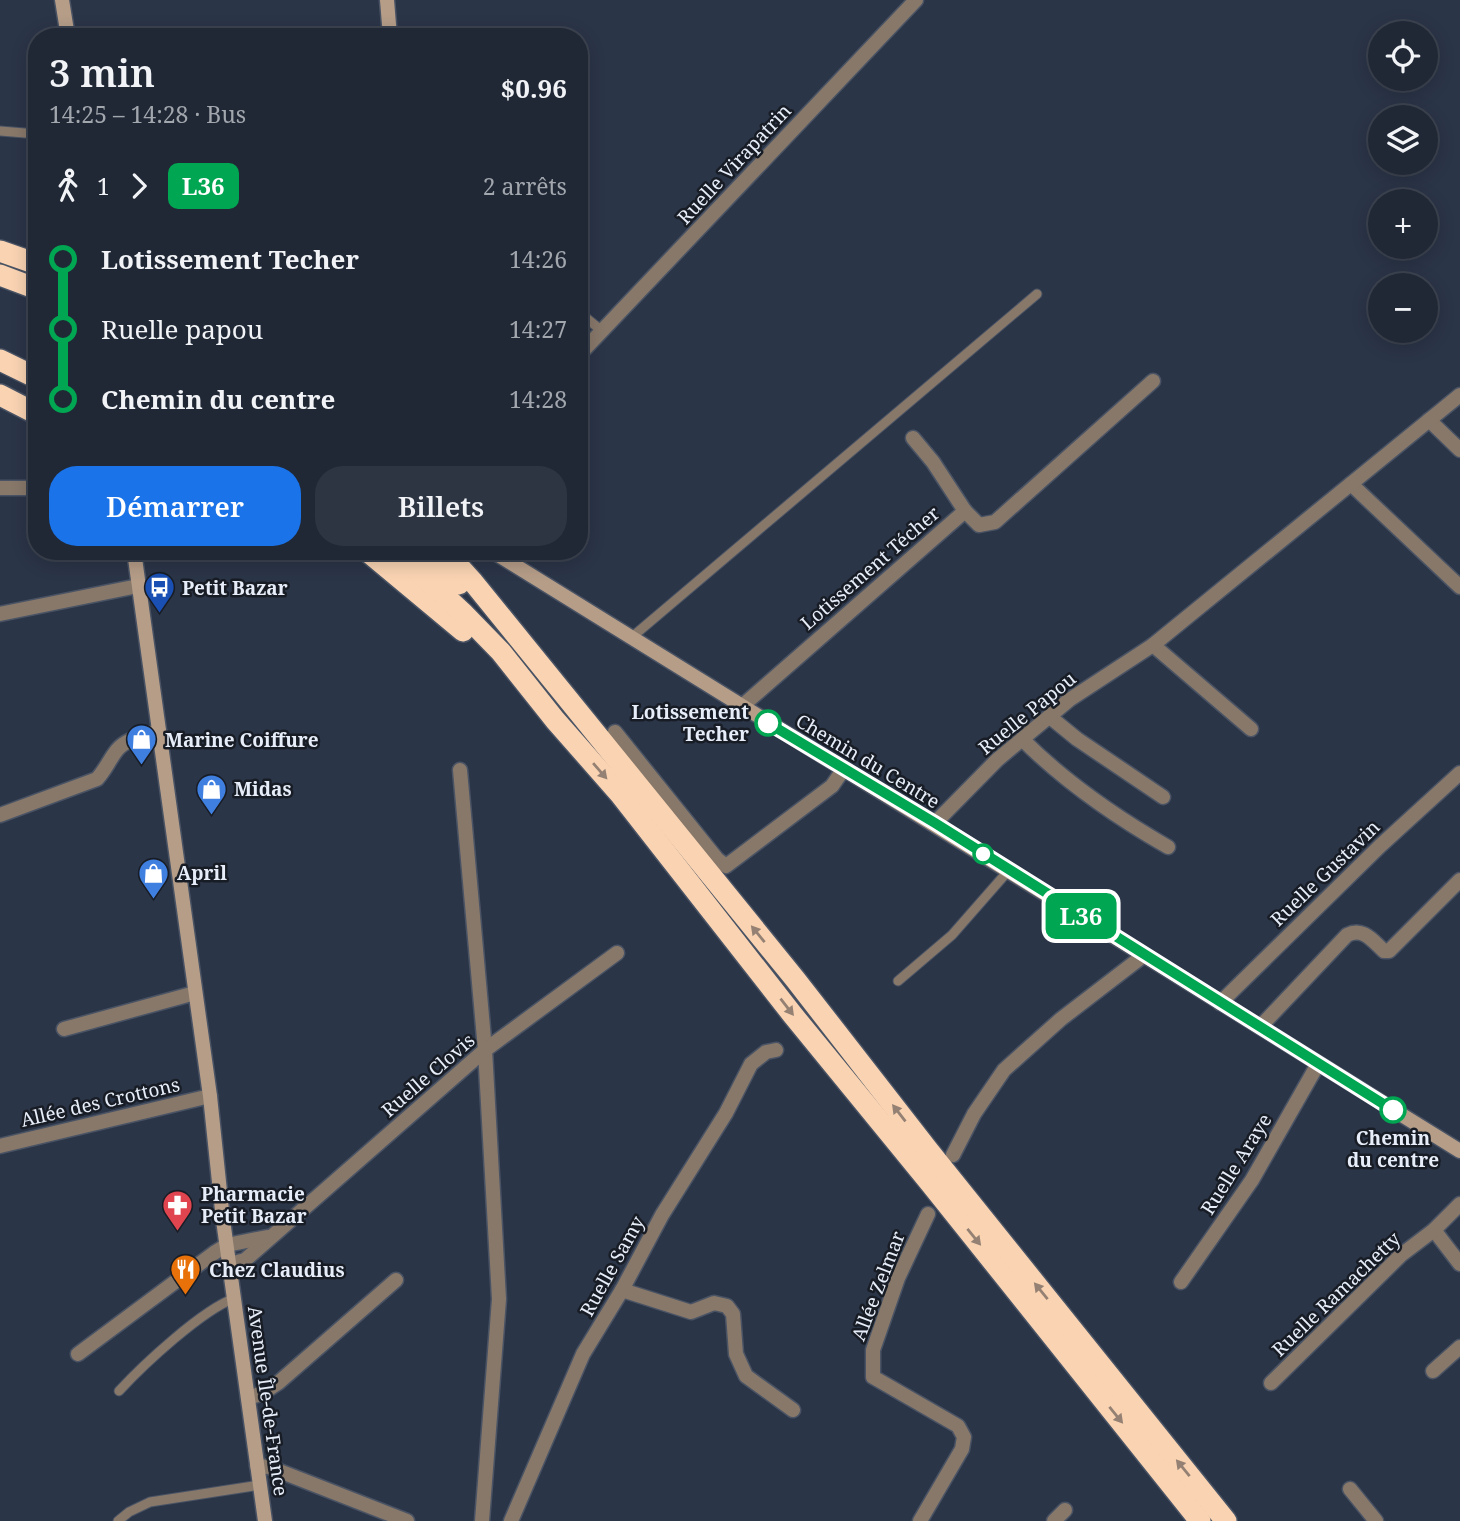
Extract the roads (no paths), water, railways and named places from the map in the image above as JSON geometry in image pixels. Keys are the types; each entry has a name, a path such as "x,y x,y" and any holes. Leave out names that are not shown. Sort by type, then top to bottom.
{"highway":[{"path":"0,251 28,261"},
{"path":"0,275 28,286"},
{"path":"0,360 28,374"},
{"path":"0,395 28,409"},
{"path":"378,560 456,625 555,720"},
{"path":"406,560 501,652 555,720 620,794 792,1014 1200,1521"},
{"path":"432,560 513,632"},
{"path":"453,560 795,979 960,1190 1226,1521"}],"street":[{"path":"62,0 67,28"},
{"path":"387,0 389,28"},
{"name":"Ruelle Virapatrin","path":"588,345 916,0"},
{"name":"Lotissement Técher","path":"741,707 965,511 979,525 995,522 1153,381"},
{"name":"Ruelle Papou","path":"935,823 967,789 1069,700 1153,645 1460,395"},
{"path":"1429,420 1460,450"},
{"path":"913,438 933,462 965,511"},
{"path":"1351,484 1460,587"},
{"path":"0,488 28,488"},
{"name":"Avenue Île-de-France","path":"135,560 210,1096 227,1245 265,1521"},
{"name":"Chemin du Centre","path":"507,560 843,770 935,823 1318,1064 1458,1147"},
{"path":"0,614 138,586"},
{"path":"1153,645 1251,729"},
{"path":"1050,717 1077,740 1163,797"},
{"path":"0,815 97,779 127,740 159,731"},
{"path":"615,732 723,865 729,865 832,786 843,770"},
{"path":"1022,739 1065,780 1105,809 1168,847"},
{"path":"460,770 485,1050 499,1299 482,1521"},
{"name":"Ruelle Gustavin","path":"1220,1003 1380,846 1460,773"},
{"path":"1260,1027 1347,935 1354,932 1364,933 1384,951 1389,951 1460,880"},
{"name":"Ruelle Clovis","path":"230,1264 245,1260 485,1050 617,953"},
{"path":"953,1155 974,1114 1004,1070 1060,1019 1143,956"},
{"path":"64,1029 195,993"},
{"name":"Ruelle Samy","path":"511,1521 583,1354 622,1290 662,1215 726,1113 751,1064 766,1052 776,1050"},
{"name":"Ruelle Araye","path":"1181,1282 1252,1180 1318,1064"},
{"name":"Allée des Crottons","path":"0,1146 210,1096"},
{"name":"Ruelle Ramachetty","path":"1271,1384 1401,1255 1434,1230 1460,1204"},
{"name":"Allée Zelmar","path":"919,1521 962,1449 964,1437 958,1426 873,1377 873,1350 898,1278 928,1214"},
{"path":"1434,1230 1460,1264"},
{"name":"Ruelle Clovis","path":"227,1245 272,1236"},
{"path":"78,1354 193,1266 227,1245"},
{"path":"248,1398 263,1393 278,1383 396,1280"},
{"path":"622,1290 691,1312 714,1303 727,1306 733,1314 736,1354 746,1376 793,1410"},
{"path":"1433,1371 1460,1347"},
{"path":"257,1466 269,1467 407,1521"},
{"path":"1350,1489 1376,1521"},
{"path":"1054,1521 1065,1510"}],"lane":[{"path":"0,131 28,133"},
{"path":"632,636 1037,294"},
{"path":"588,320 601,331"},
{"path":"898,981 952,935 1009,870"},
{"path":"119,1391 213,1308 235,1298"},
{"path":"118,1521 129,1512 150,1502 260,1485"}],"place":[{"name":"Petit Bazar","path":"159,615"},
{"name":"Lotissement Techer","path":"768,723"},
{"name":"Marine Coiffure","path":"142,767"},
{"name":"Midas","path":"211,816"},
{"name":"April","path":"154,900"},
{"name":"Chemin du centre","path":"1393,1110"},
{"name":"Pharmacie Petit Bazar","path":"178,1232"},
{"name":"Chez Claudius","path":"186,1297"}]}
